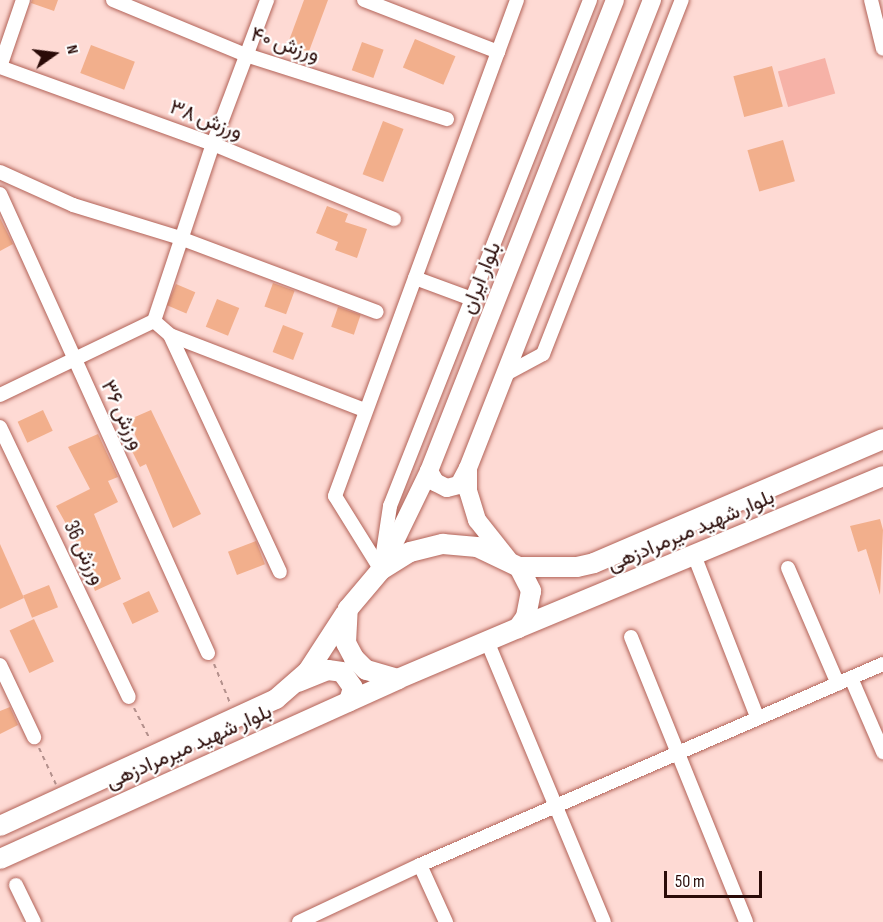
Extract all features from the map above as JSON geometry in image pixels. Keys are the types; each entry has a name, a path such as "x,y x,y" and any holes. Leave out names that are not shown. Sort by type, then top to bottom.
{"main road":[{"name":"بلوار شهید میرمرادزهی","path":"514,563 577,567 594,563 883,439"},
{"name":"بلوار شهید میرمرادزهی","path":"518,628 883,476"},
{"path":"443,544 477,547 514,563 531,591 528,611 518,628 399,679 366,670 354,658 346,643 348,609 381,570 410,552 443,544"},
{"name":"بلوار شهید میرمرادزهی","path":"0,826 276,699 296,683 348,609"},
{"path":"296,683 328,670 342,672 353,688 350,701"},
{"name":"بلوار شهید میرمرادزهی","path":"0,859 399,679"}],"street":[{"path":"0,67 23,0"},
{"name":"ورزش ۴۰","path":"113,0 246,55 447,119"},
{"path":"0,395 154,321 213,144 267,0"},
{"path":"364,0 498,52"},
{"path":"381,570 335,496 364,410 416,278 517,0"},
{"path":"381,570 390,506 590,0"},
{"name":"بلوار ایران","path":"381,570 429,471 615,0"},
{"path":"429,471 435,482 447,488 464,480 652,0"},
{"path":"504,375 543,354 682,0"},
{"path":"871,0 883,49"},
{"name":"ورزش ۳۸","path":"0,67 213,144 394,219"},
{"path":"0,172 73,205 180,238 377,312"},
{"name":"ورزش ۳۶","path":"0,194 208,653"},
{"path":"416,278 472,299"},
{"path":"154,321 170,335 364,410"},
{"path":"170,335 280,572"},
{"name":"ورزش 36","path":"0,427 129,697"},
{"path":"468,468 468,491 477,520 514,563"},
{"path":"694,555 757,717"},
{"path":"788,568 883,752"},
{"path":"631,637 746,922"},
{"path":"486,641 604,922"},
{"path":"299,922 420,865 883,664"},
{"path":"0,665 34,737"},
{"path":"420,865 446,922"},
{"path":"16,885 34,922"}],"path":[{"path":"208,653 236,717"},
{"path":"129,697 156,754"},
{"path":"34,737 62,797"}],"shaded area":[{"path":"825,58 835,94 788,107 778,72"}],"building":[{"path":"32,0 58,0 54,11 31,3"},
{"path":"304,0 328,0 308,54 287,46"},
{"path":"415,39 456,56 443,85 403,68"},
{"path":"362,42 384,50 373,78 352,70"},
{"path":"91,45 135,62 124,90 80,73"},
{"path":"772,66 783,107 744,117 733,76"},
{"path":"383,121 404,129 383,182 363,174"},
{"path":"783,140 795,181 759,192 747,150"},
{"path":"327,206 348,214 345,222 367,229 357,258 335,250 338,242 316,233"},
{"path":"0,218 13,244 0,251"},
{"path":"273,283 295,291 286,314 264,306"},
{"path":"176,284 195,292 186,313 167,305"},
{"path":"217,299 239,308 228,336 206,327"},
{"path":"338,307 361,315 354,335 331,327"},
{"path":"283,325 304,333 293,360 273,352"},
{"path":"43,410 53,431 27,443 18,422"},
{"path":"151,410 201,514 173,528 146,464 140,467 129,445 138,441 128,420"},
{"path":"98,434 118,477 108,481 118,502 94,514 121,579 95,591 79,547 56,506 90,489 68,447"},
{"path":"880,519 883,530 880,595 866,549 858,552 850,526"},
{"path":"256,541 265,564 237,575 228,552"},
{"path":"0,544 24,598 0,609"},
{"path":"49,585 58,607 32,618 23,595"},
{"path":"149,591 159,612 132,624 123,603"},
{"path":"34,619 54,662 29,673 10,630"},
{"path":"10,707 18,725 0,734 0,711"}]}
